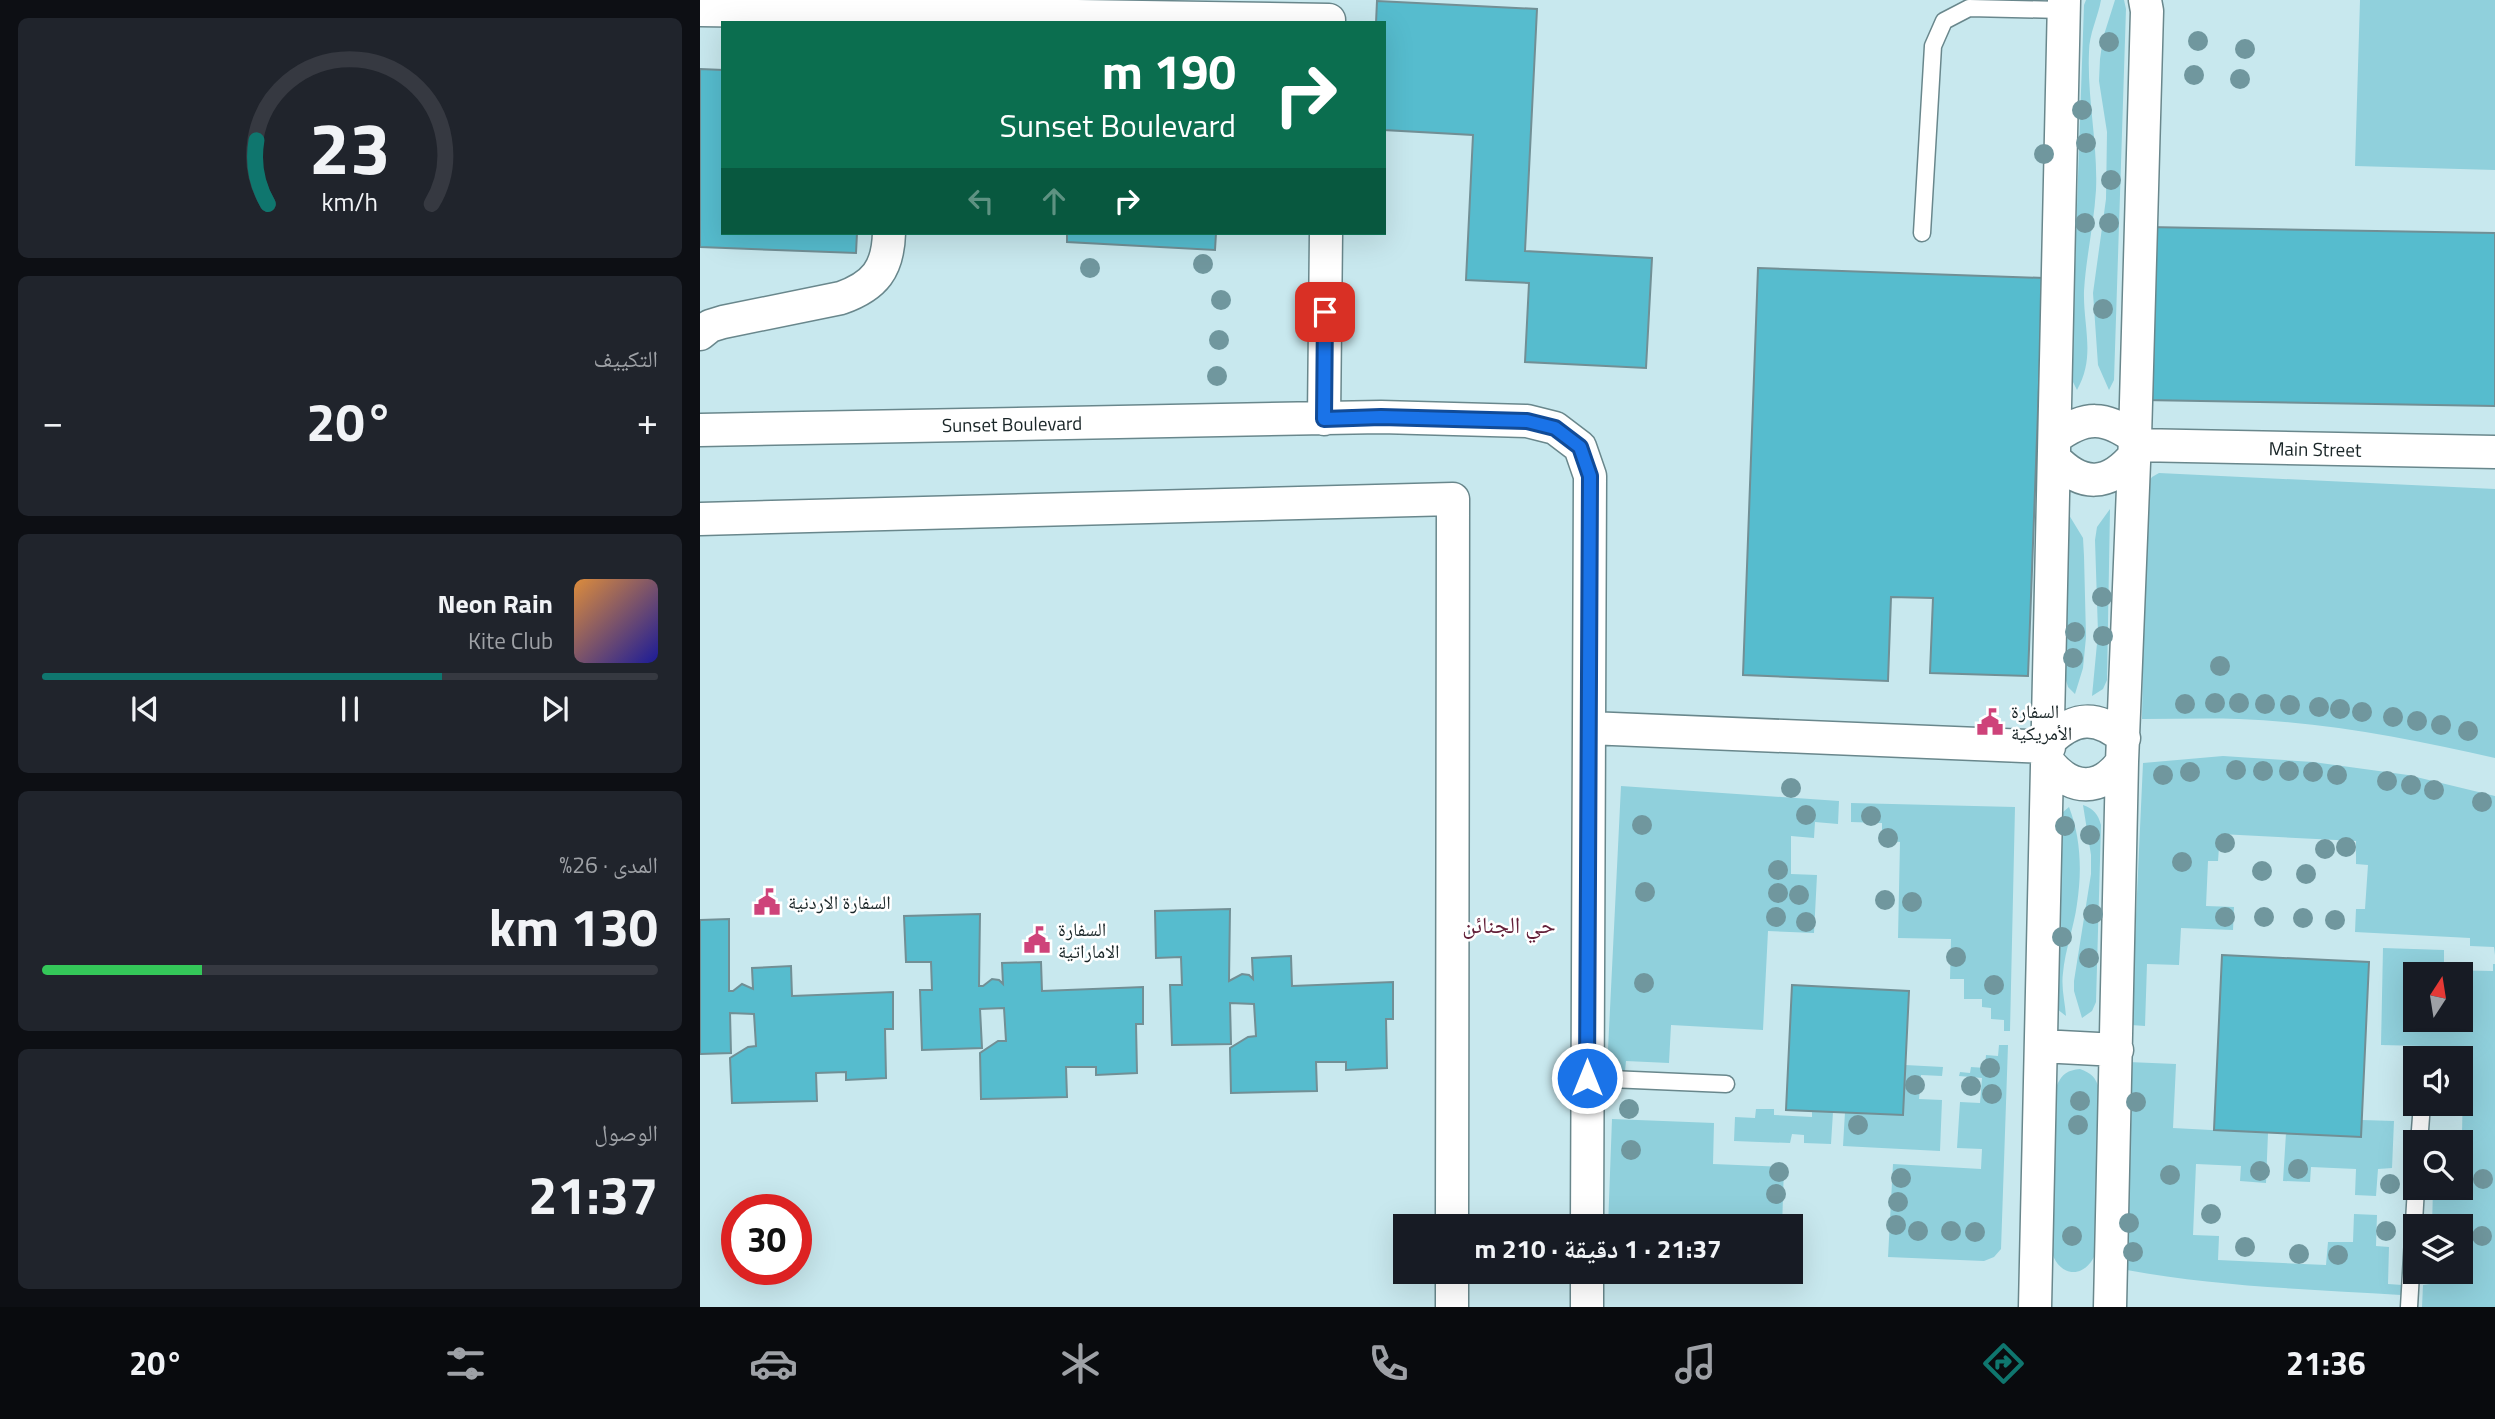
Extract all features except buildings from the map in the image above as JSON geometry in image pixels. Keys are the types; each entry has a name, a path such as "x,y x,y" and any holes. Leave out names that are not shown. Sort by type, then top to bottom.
{"street":[{"path":"2110,1307 2123,750 2147,11 2145,0"},
{"path":"2035,1307 2063,5"},
{"path":"700,9 798,6 893,18 1329,14"},
{"path":"700,334 710,326 723,322 860,292 883,268 889,235"},
{"path":"1324,419 1326,235"},
{"name":"Sunset Boulevard","path":"700,430 1381,417 1527,421 1555,428 1580,447 1590,476 1587,1214"},
{"path":"2055,449 2069,427 2086,421 2104,421 2122,428 2134,446"},
{"path":"2055,449 2065,470 2079,478 2095,481 2111,477 2124,468 2134,446"},
{"name":"Main Street","path":"2134,446 2495,452"},
{"path":"700,519 1454,499 1452,1214"},
{"path":"2077,722 2095,722 2111,727 2123,750 2113,774 2101,782 2086,785 2071,782 2058,775 2049,751 2061,729 2077,722"},
{"path":"1589,728 2049,751"},
{"path":"2041,1046 2118,1050"},
{"path":"1452,1284 1452,1307"},
{"path":"1587,1284 1587,1307"}],"lane":[{"path":"1922,233 1933,46 1944,21 1969,8 2063,5"},
{"path":"1587,1078 1726,1084"},
{"path":"2409,1307 2415,1200"}],"shaded area":[{"path":"2086,0 2101,0 2089,45 2096,190 2084,291 2086,366 2077,390 2071,378"},
{"path":"2115,0 2124,0 2126,9 2114,380 2109,390 2098,365 2093,293 2106,199 2107,132 2099,81 2100,59 2103,38"},
{"path":"2360,0 2495,0 2495,170 2355,166"},
{"path":"2159,473 2495,489 2495,758 2400,738 2304,724 2239,719 2142,719 2146,485"},
{"path":"2110,509 2107,680 2103,689 2092,696 2098,633 2095,540 2097,527"},
{"path":"2069,515 2083,538 2084,556 2086,637 2083,668 2075,694 2068,687 2065,677"},
{"path":"2223,756 2313,762 2408,775 2495,796 2495,955 2494,947 2470,946 2470,938 2355,932 2356,909 2365,909 2368,865 2356,864 2356,841 2220,834 2218,861 2208,861 2206,906 2234,907 2233,930 2181,928 2179,965 2147,964 2145,1026 2131,1025 2143,763"},
{"path":"1621,786 1839,801 1838,824 1815,822 1814,838 1791,836 1791,874 1817,875 1814,933 1768,931 1763,1030 1671,1025 1669,1063 1626,1061 1625,1071 1607,1070"},
{"path":"1851,803 2015,807 2010,1031 2004,1031 2004,1020 1991,1019 1991,1008 1982,1007 1982,999 1964,999 1964,979 1950,979 1951,939 1898,938 1900,842 1882,840 1882,823 1851,822"},
{"path":"2083,805 2095,812 2101,825 2096,1002 2092,1011 2082,1018 2074,991 2074,981 2091,874 2091,855"},
{"path":"2069,807 2078,843 2080,879 2063,973 2066,1016 2057,1009 2058,821"},
{"path":"2383,948 2444,950 2444,962 2403,962 2403,1032 2473,1032 2473,971 2493,971 2495,964 2495,1307 2422,1307 2423,1285 2473,1284 2473,1214 2432,1214 2433,1200 2473,1200 2473,1130 2462,1130 2462,1116 2473,1116 2473,1046 2381,1045"},
{"path":"1999,1045 2008,1045 2001,1249 1994,1257 1984,1261 1888,1257 1893,1164 1981,1169 1982,1149 1957,1148 1960,1102 1980,1103 1982,1078 1959,1076 1960,1072 1970,1073 1971,1067 1985,1068 1986,1055 1998,1056"},
{"path":"2128,1062 2176,1064 2173,1128 2268,1133 2266,1183 2240,1181 2241,1166 2196,1164 2193,1235 2219,1236 2218,1260 2326,1265 2328,1242 2353,1242 2354,1214 2377,1215 2376,1246 2389,1247 2388,1284 2402,1285 2401,1295 2229,1284 2127,1270 2121,1251"},
{"path":"1905,1065 1943,1067 1942,1076 1921,1075 1919,1099 1942,1100 1940,1151 1843,1146 1845,1112 1902,1115"},
{"path":"2080,1069 2092,1076 2099,1089 2095,1255 2085,1268 2072,1272 2061,1267 2052,1253 2057,1085 2066,1073"},
{"path":"1756,1109 1774,1109 1774,1115 1812,1117 1812,1111 1833,1112 1831,1144 1804,1143 1804,1135 1792,1134 1790,1143 1734,1141 1735,1117 1755,1118"},
{"path":"1612,1119 1714,1123 1713,1164 1784,1167 1782,1214 1608,1214"},
{"path":"2362,1120 2394,1121 2392,1168 2378,1169 2376,1196 2355,1195 2356,1169 2311,1167 2310,1182 2283,1181 2286,1133 2361,1137"}],"place":[{"name":"السفارة الأمريكية","path":"1990,722"},
{"name":"السفارة الاردنية","path":"767,902"},
{"name":"السفارة الاماراتية","path":"1037,940"}],"district":[{"name":"حي الجنائن","path":"1509,925"}],"route":[{"path":"1325,312 1324,419 1381,417 1527,421 1555,428 1580,447 1590,476 1587,1078"}]}
